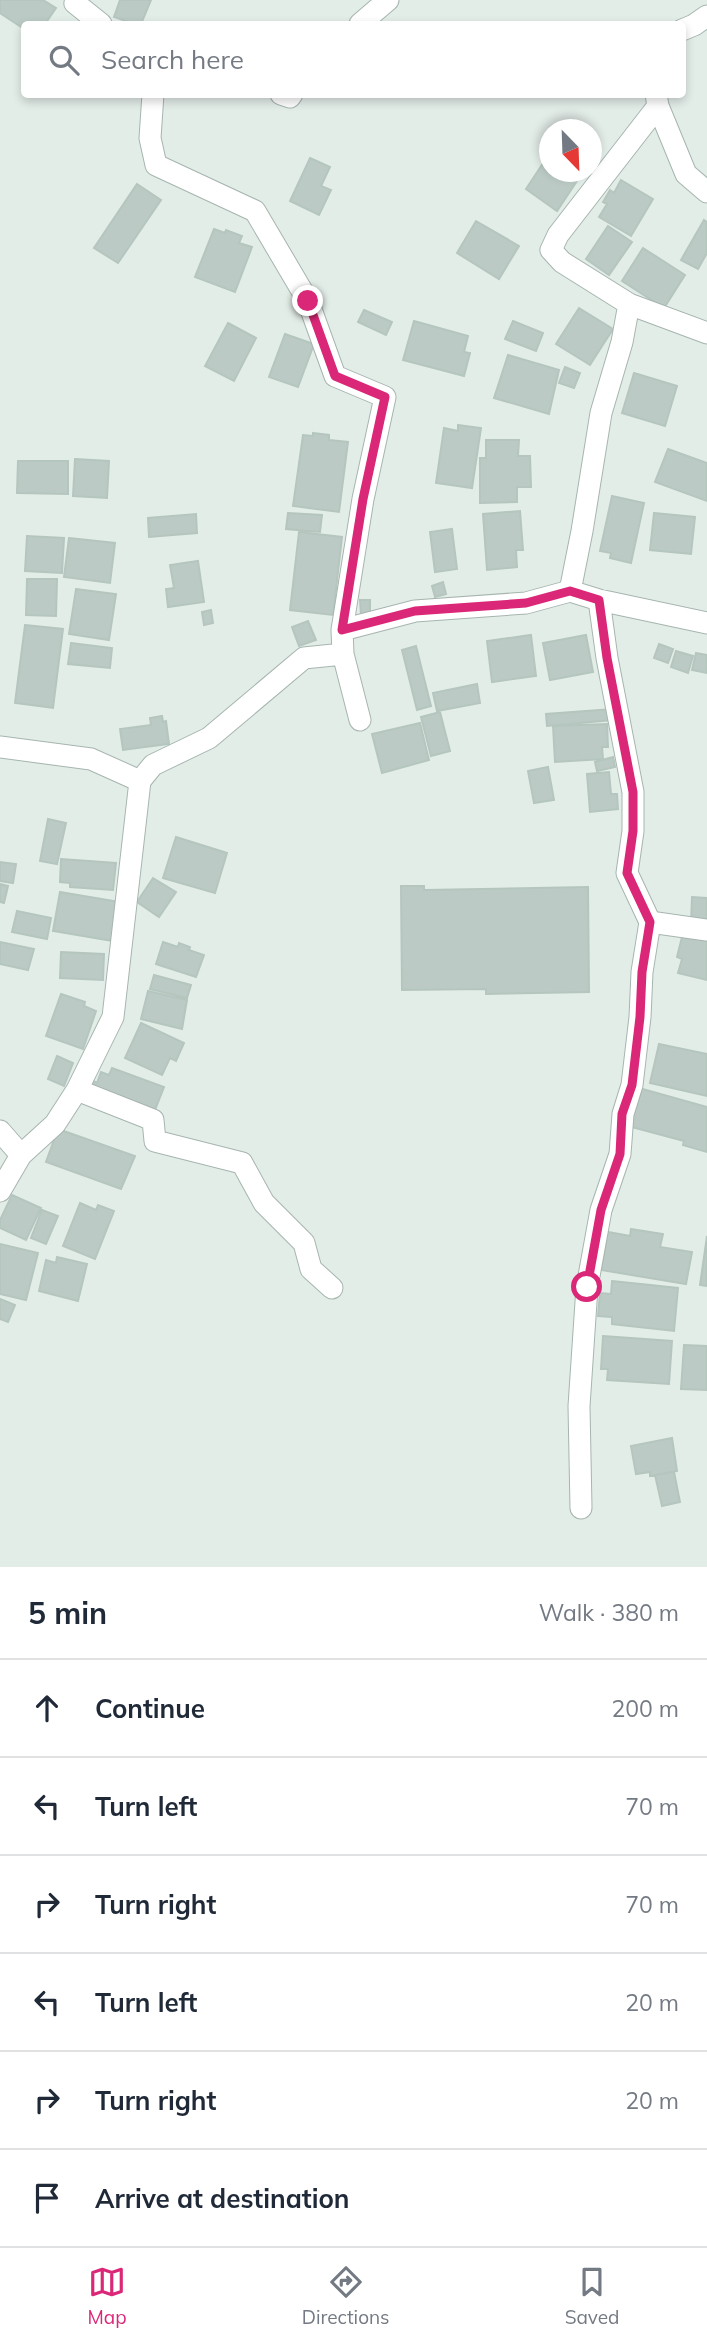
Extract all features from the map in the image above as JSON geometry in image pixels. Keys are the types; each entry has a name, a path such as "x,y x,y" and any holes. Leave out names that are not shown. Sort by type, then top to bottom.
{"street":[{"path":"76,0 75,3 97,21"},
{"path":"364,21 388,0"},
{"path":"686,28 707,16"},
{"path":"153,98 150,138 156,165 255,211 308,301 335,376 385,397 363,499 342,630 343,654 360,720"},
{"path":"657,100 685,174 707,192"},
{"path":"657,100 558,235 551,250 562,262 629,304 707,332"},
{"path":"570,591 601,413 622,342 629,304"},
{"path":"342,630 415,611 526,603 570,591 599,600 707,623"},
{"path":"581,1508 579,1406 587,1287 601,1210 620,1154 622,1114 632,1085 642,972 650,922 627,873 633,831 633,792 607,658 599,600"},
{"path":"0,1191 21,1155 55,1125 78,1090 113,1017 139,781 153,765 209,738 304,658 343,654"},
{"path":"0,747 91,759 139,781"},
{"path":"650,922 707,930"},
{"path":"78,1090 153,1120 155,1141 242,1163 264,1203 304,1243 311,1269 332,1288"},
{"path":"0,1131 21,1155"}],"building":[{"path":"0,0 43,0 56,8 47,21 21,21 21,27 0,13"},
{"path":"120,0 151,0 142,21 125,21 114,17"},
{"path":"310,158 330,167 321,186 331,190 319,215 290,201"},
{"path":"539,169 539,182 576,182 557,211 526,189"},
{"path":"621,180 653,199 631,236 599,217 607,204 603,202 610,190 614,193"},
{"path":"137,184 161,200 118,263 94,248"},
{"path":"704,220 707,222 707,253 698,269 681,260"},
{"path":"476,221 519,246 499,279 457,253"},
{"path":"608,226 632,242 609,275 586,259"},
{"path":"214,229 242,236 239,243 252,247 235,292 195,277"},
{"path":"643,248 685,275 664,308 622,281"},
{"path":"579,308 613,329 590,365 556,344"},
{"path":"364,310 392,322 386,335 358,322"},
{"path":"414,321 468,336 464,352 470,353 464,376 403,360"},
{"path":"513,321 543,333 536,351 505,339"},
{"path":"228,323 256,338 234,381 205,366"},
{"path":"285,334 314,344 298,387 269,377"},
{"path":"508,355 559,370 549,414 494,398"},
{"path":"565,367 580,373 574,388 559,383"},
{"path":"634,373 677,386 665,426 622,413"},
{"path":"458,425 481,428 472,488 436,483 444,428 458,431"},
{"path":"313,433 329,435 329,440 348,442 339,512 293,506 303,435 313,436"},
{"path":"486,440 519,440 518,456 530,456 531,487 517,487 517,502 480,503 480,458 486,458"},
{"path":"668,449 707,463 707,501 655,482"},
{"path":"75,459 109,461 107,498 73,496"},
{"path":"18,461 68,461 68,494 17,493"},
{"path":"612,496 644,503 631,563 610,558 611,553 600,551"},
{"path":"520,511 523,550 516,550 517,567 487,570 483,514"},
{"path":"288,513 322,515 320,532 286,529"},
{"path":"654,513 695,517 691,554 650,550"},
{"path":"196,514 197,533 149,537 148,518"},
{"path":"452,529 457,569 435,572 430,532"},
{"path":"299,532 342,537 333,615 290,610"},
{"path":"27,536 64,538 62,573 25,571"},
{"path":"69,538 115,543 110,583 64,577"},
{"path":"198,561 204,602 168,607 166,589 174,588 170,565"},
{"path":"27,579 57,579 56,616 26,615"},
{"path":"443,582 446,594 435,597 432,586"},
{"path":"76,589 116,594 109,640 69,634"},
{"path":"360,600 370,600 370,615 361,615"},
{"path":"211,610 213,623 204,625 202,612"},
{"path":"308,621 316,640 299,646 292,627"},
{"path":"25,625 63,629 53,708 15,703"},
{"path":"531,635 536,676 492,682 487,641"},
{"path":"586,635 593,672 550,680 543,643"},
{"path":"71,643 112,648 110,668 68,664"},
{"path":"659,644 673,649 668,663 654,658"},
{"path":"416,646 431,706 417,710 402,650"},
{"path":"676,651 693,656 688,673 671,667"},
{"path":"696,653 707,655 707,673 692,670"},
{"path":"477,684 480,703 437,711 433,693"},
{"path":"612,709 613,720 547,726 546,714"},
{"path":"440,712 450,751 431,756 421,717"},
{"path":"162,716 163,722 166,721 169,744 123,750 120,729 151,725 150,718"},
{"path":"420,723 429,760 382,773 372,734"},
{"path":"607,724 608,747 602,747 603,759 555,762 553,726"},
{"path":"613,757 615,767 597,771 595,762"},
{"path":"548,767 554,800 534,803 528,771"},
{"path":"609,772 611,794 617,794 618,809 590,812 587,774"},
{"path":"48,819 66,823 57,864 40,861"},
{"path":"176,837 227,853 215,893 163,878"},
{"path":"61,859 116,863 113,890 70,887 70,883 60,882"},
{"path":"0,862 16,864 13,883 0,881"},
{"path":"153,878 176,892 159,917 137,902"},
{"path":"0,884 8,886 4,903 0,902"},
{"path":"401,886 424,886 424,890 588,887 589,992 486,994 486,989 402,990"},
{"path":"60,892 120,902 113,941 53,931"},
{"path":"692,897 707,898 707,924 691,923"},
{"path":"17,911 51,918 47,939 12,932"},
{"path":"683,933 707,940 707,980 678,973 682,959 677,957"},
{"path":"0,942 34,949 28,970 0,964"},
{"path":"163,942 178,947 179,943 204,955 196,977 156,964"},
{"path":"61,952 104,954 103,980 60,978"},
{"path":"154,975 191,985 187,998 150,989"},
{"path":"148,991 187,1000 182,1029 141,1019"},
{"path":"61,994 85,1002 84,1006 96,1011 83,1049 46,1036"},
{"path":"141,1023 184,1043 176,1061 170,1058 162,1075 125,1058"},
{"path":"659,1044 707,1054 707,1096 650,1083"},
{"path":"57,1056 73,1063 64,1086 48,1079"},
{"path":"112,1068 164,1087 153,1115 88,1090 92,1080 97,1083 101,1072 109,1075"},
{"path":"639,1088 707,1107 707,1152 683,1145 684,1141 628,1126"},
{"path":"58,1129 135,1156 121,1189 46,1162"},
{"path":"12,1195 41,1208 26,1240 0,1228 0,1220"},
{"path":"80,1203 96,1210 98,1205 114,1211 95,1259 63,1246"},
{"path":"42,1210 58,1216 46,1244 31,1238"},
{"path":"631,1229 663,1234 660,1247 692,1252 686,1284 601,1270 608,1232 630,1236"},
{"path":"707,1236 707,1286 700,1285"},
{"path":"0,1244 38,1253 26,1300 0,1294"},
{"path":"57,1257 87,1264 78,1301 39,1291 46,1260 56,1263"},
{"path":"612,1281 678,1288 674,1331 612,1324 612,1317 598,1316 600,1293 611,1294"},
{"path":"0,1299 15,1305 8,1322 0,1319"},
{"path":"603,1336 672,1341 669,1384 607,1380 608,1369 601,1369"},
{"path":"684,1345 707,1346 707,1390 681,1389"},
{"path":"672,1438 677,1471 650,1476 650,1472 636,1474 631,1446"},
{"path":"674,1472 680,1502 662,1506 655,1475"}],"route":[{"path":"308,301 335,376 385,397 363,499 342,630 415,611 526,603 570,591 599,600 609,673 633,792 633,831 627,873 650,922 642,972 632,1085 622,1114 620,1154 601,1210 587,1287"}]}
